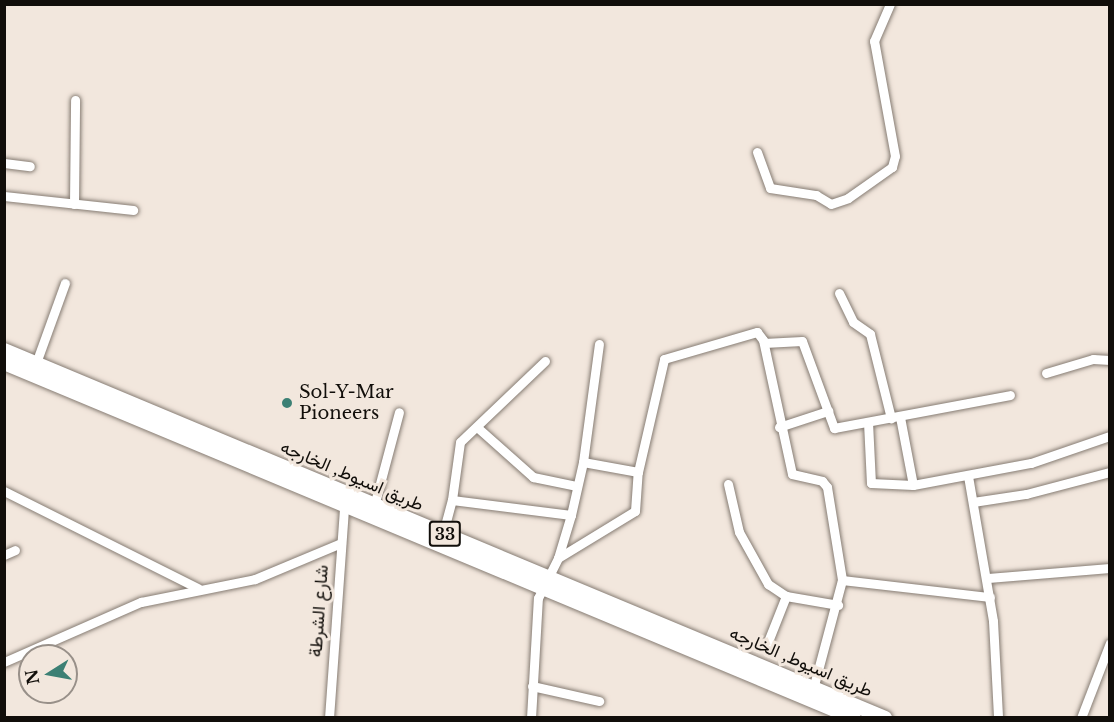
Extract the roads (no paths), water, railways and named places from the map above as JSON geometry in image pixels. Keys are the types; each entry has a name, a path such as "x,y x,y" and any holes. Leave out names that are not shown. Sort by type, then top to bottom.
{"highway":[{"name":"طريق اسيوط, الخارجه","path":"4,350 344,507 371,511 443,533 544,580"},
{"name":"طريق اسيوط, الخارجه","path":"6,368 204,441 812,692 885,717"},
{"name":"طريق اسيوط, الخارجه","path":"812,692 854,717"}],"street":[{"path":"757,152 765,182 773,190 816,195 831,204 848,198 892,167 895,156 874,41 890,4"},
{"path":"74,204 75,99"},
{"path":"4,163 30,166"},
{"path":"5,199 133,210"},
{"path":"36,363 65,283"},
{"path":"839,293 853,322 870,334 896,417 913,485"},
{"path":"558,558 633,514 638,472 664,359 753,332 760,334 764,343 779,427 793,476 826,484 842,580 838,604 812,692"},
{"path":"764,343 801,339 834,428 1010,395"},
{"path":"531,717 532,686 544,580 558,558 571,514 583,462 599,344"},
{"path":"1046,373 1093,359 1110,360"},
{"path":"443,533 452,500 458,446 545,361"},
{"path":"779,427 828,411"},
{"path":"371,511 399,412"},
{"path":"868,422 871,483 913,485 968,476 1031,463 1110,436"},
{"path":"478,428 533,477 577,486"},
{"path":"583,462 638,472"},
{"path":"973,502 1026,494 1110,472"},
{"path":"968,476 988,578 998,717"},
{"path":"728,484 733,518 759,573 786,596 838,604"},
{"path":"4,490 199,588"},
{"path":"452,500 571,514"},
{"name":"شارع الشرطة","path":"329,717 344,507"},
{"path":"4,662 141,602 265,575 341,543"},
{"path":"4,555 15,550"},
{"path":"988,578 1110,568"},
{"path":"842,580 990,597"},
{"path":"767,644 786,596"},
{"path":"1081,717 1110,642"},
{"path":"532,686 599,701"}],"place":[{"name":"Sol-Y-Mar Pioneers","path":"287,403"}]}
